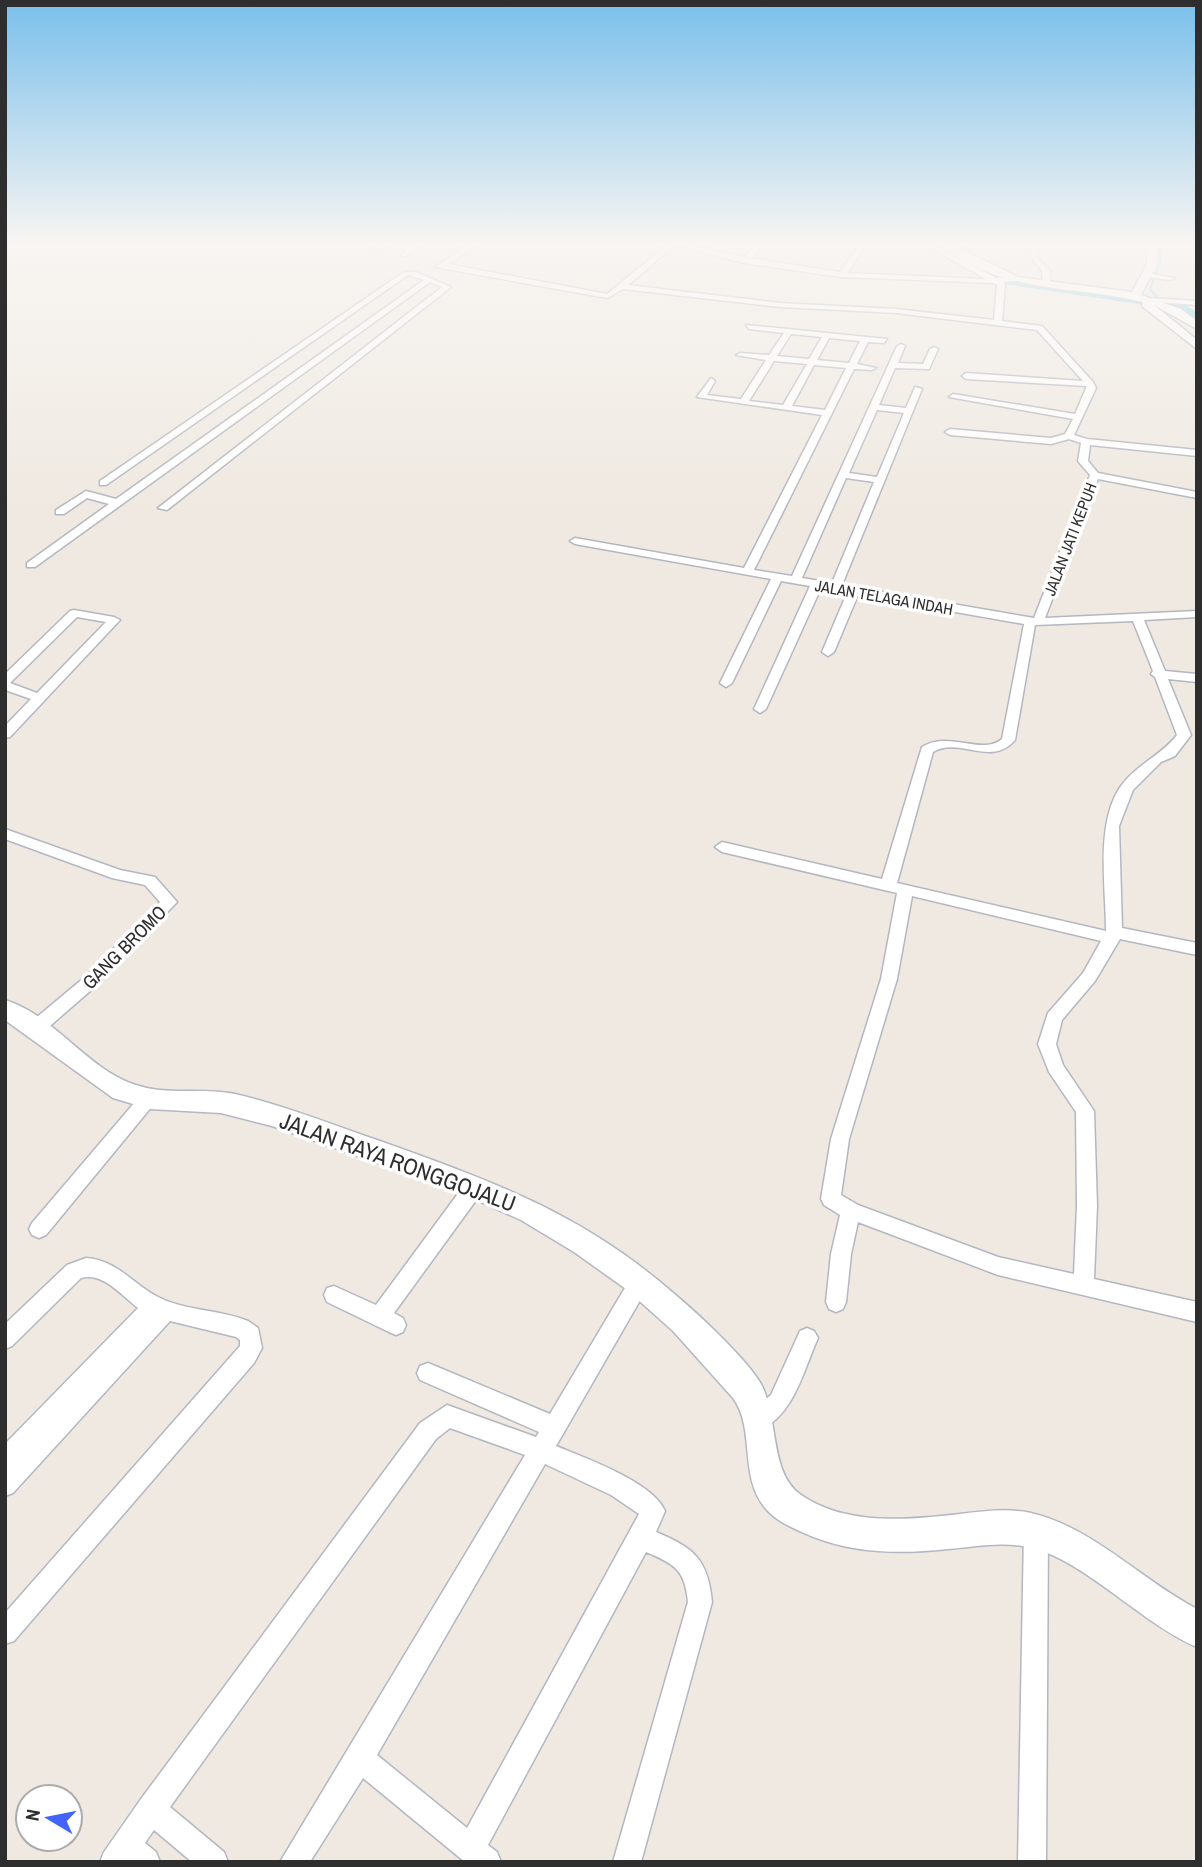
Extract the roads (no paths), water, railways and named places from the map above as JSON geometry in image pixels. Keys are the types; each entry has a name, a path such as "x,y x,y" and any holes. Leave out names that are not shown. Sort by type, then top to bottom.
{"street":[{"path":"103,482 319,333"},
{"path":"31,565 348,333"},
{"path":"163,508 389,333"},
{"path":"744,402 788,333"},
{"path":"809,333 884,341"},
{"path":"1046,333 1091,386"},
{"path":"1179,333 1197,346"},
{"path":"786,408 827,335"},
{"path":"747,573 865,339"},
{"path":"795,582 901,346"},
{"path":"893,365 926,367 934,349"},
{"path":"742,352 873,365"},
{"path":"966,376 1091,386"},
{"path":"711,381 701,397 828,414"},
{"path":"1069,436 1091,386"},
{"path":"835,589 918,389"},
{"path":"233,392 275,398"},
{"path":"953,397 1079,417"},
{"path":"288,400 301,402"},
{"path":"874,407 908,411"},
{"path":"950,432 1051,441 1069,436 1086,442 1197,453"},
{"path":"1086,442 1083,461 1094,475"},
{"path":"843,475 880,480"},
{"name":"JALAN JATI KEPUH","path":"888,886 927,750 938,744 996,748 1007,743 1034,622 1094,475 1197,495"},
{"path":"60,512 86,494 119,501"},
{"name":"JALAN TELAGA INDAH","path":"575,541 852,594 1034,622 1197,614"},
{"path":"726,683 777,578"},
{"path":"760,709 816,586"},
{"path":"828,652 852,594"},
{"path":"5,681 74,613 114,620 5,734"},
{"path":"1084,1286 1087,1206 1085,1111 1055,1067 1047,1044 1054,1018 1089,977 1113,935 1112,826 1118,808 1127,788 1141,772 1170,753 1184,735 1157,674 1137,616"},
{"path":"1157,674 1197,678"},
{"path":"5,686 41,698"},
{"name":"GANG BROMO","path":"5,834 117,874 150,881 169,902 91,981 37,1027"},
{"path":"722,847 905,892 1113,935 1197,948"},
{"path":"905,892 889,979 840,1139 830,1193 835,1203 998,1266 1197,1312"},
{"name":"JALAN RAYA RONGGOJALU","path":"5,1009 37,1027 120,1090 147,1100 232,1104 475,1186 531,1211 576,1238 639,1283 707,1344 749,1395 758,1420 766,1479 783,1503 822,1526 878,1537 991,1527 1036,1531 1079,1553 1145,1601 1197,1629"},
{"path":"40,1229 147,1100"},
{"path":"334,1295 388,1321 475,1186"},
{"path":"836,1302 841,1254 851,1211"},
{"path":"5,1339 74,1271 87,1265 102,1269 160,1308 241,1328 251,1335 251,1348 5,1632"},
{"path":"294,1862 360,1758 639,1283"},
{"path":"5,1461 160,1308"},
{"path":"5,1485 160,1308"},
{"path":"758,1420 779,1403 807,1338"},
{"path":"428,1373 555,1427"},
{"path":"128,1856 152,1809 439,1420 447,1416 456,1418 542,1452 627,1492 651,1507 652,1516 479,1855 360,1758"},
{"path":"1032,1862 1036,1531"},
{"path":"627,1862 700,1602 699,1578 687,1560 641,1538"},
{"path":"152,1809 214,1862"}]}
